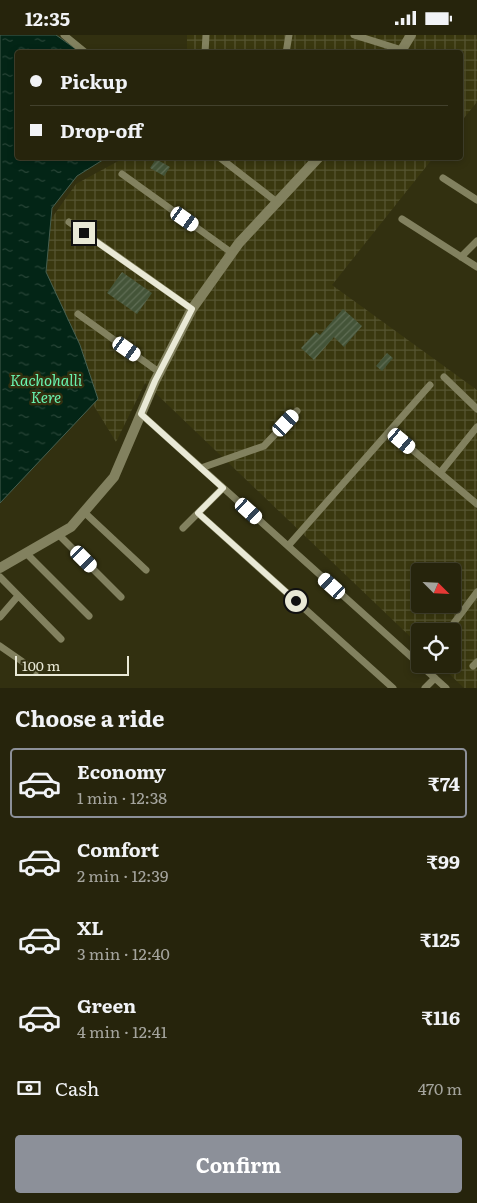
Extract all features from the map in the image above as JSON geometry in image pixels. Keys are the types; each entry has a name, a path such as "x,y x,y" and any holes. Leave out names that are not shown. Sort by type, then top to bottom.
{"street":[{"path":"64,35 82,50"},
{"path":"205,50 206,35"},
{"path":"286,50 289,35"},
{"path":"354,35 398,50"},
{"path":"402,50 411,35"},
{"path":"223,160 278,203"},
{"path":"0,568 71,527 114,477 159,372 192,309 232,253 316,160"},
{"path":"122,174 232,253"},
{"path":"443,178 477,201"},
{"path":"402,219 477,267"},
{"path":"69,223 192,309"},
{"path":"461,257 477,241"},
{"path":"78,314 159,372"},
{"path":"444,377 477,409"},
{"path":"288,546 430,385"},
{"path":"202,468 264,446 297,411"},
{"path":"141,414 411,655"},
{"path":"440,473 477,427"},
{"path":"390,431 477,504"},
{"path":"183,527 223,488"},
{"path":"84,513 146,570"},
{"path":"198,513 393,688"},
{"path":"59,535 121,597"},
{"path":"26,553 89,617"},
{"path":"0,577 61,639"},
{"path":"454,623 477,592"},
{"path":"0,617 18,596"},
{"path":"0,647 36,671"},
{"path":"429,673 446,688"},
{"path":"425,688 434,678"}],"shaded area":[{"path":"187,35 477,35 477,102 463,119 463,50 187,50"},
{"path":"120,160 431,160 332,285 477,390 477,688 464,688 448,673 461,673 461,623 411,623 411,637 145,383 116,442 94,406 42,286 46,226 76,184"}],"water":[{"name":"Kachohalli Kere","path":"0,35 56,35 77,50 15,50 15,160 103,160 77,176 52,208 46,272 80,345 98,399 0,503"}],"building":[{"path":"155,160 170,167 164,176 150,168"},
{"path":"122,272 152,293 137,314 107,293"},
{"path":"343,309 362,326 344,347 334,337 314,360 301,348 316,332 320,335"},
{"path":"387,353 393,358 382,371 376,366"}],"route":[{"path":"84,233 192,309 155,381 141,414 223,488 198,513 296,601"}]}
